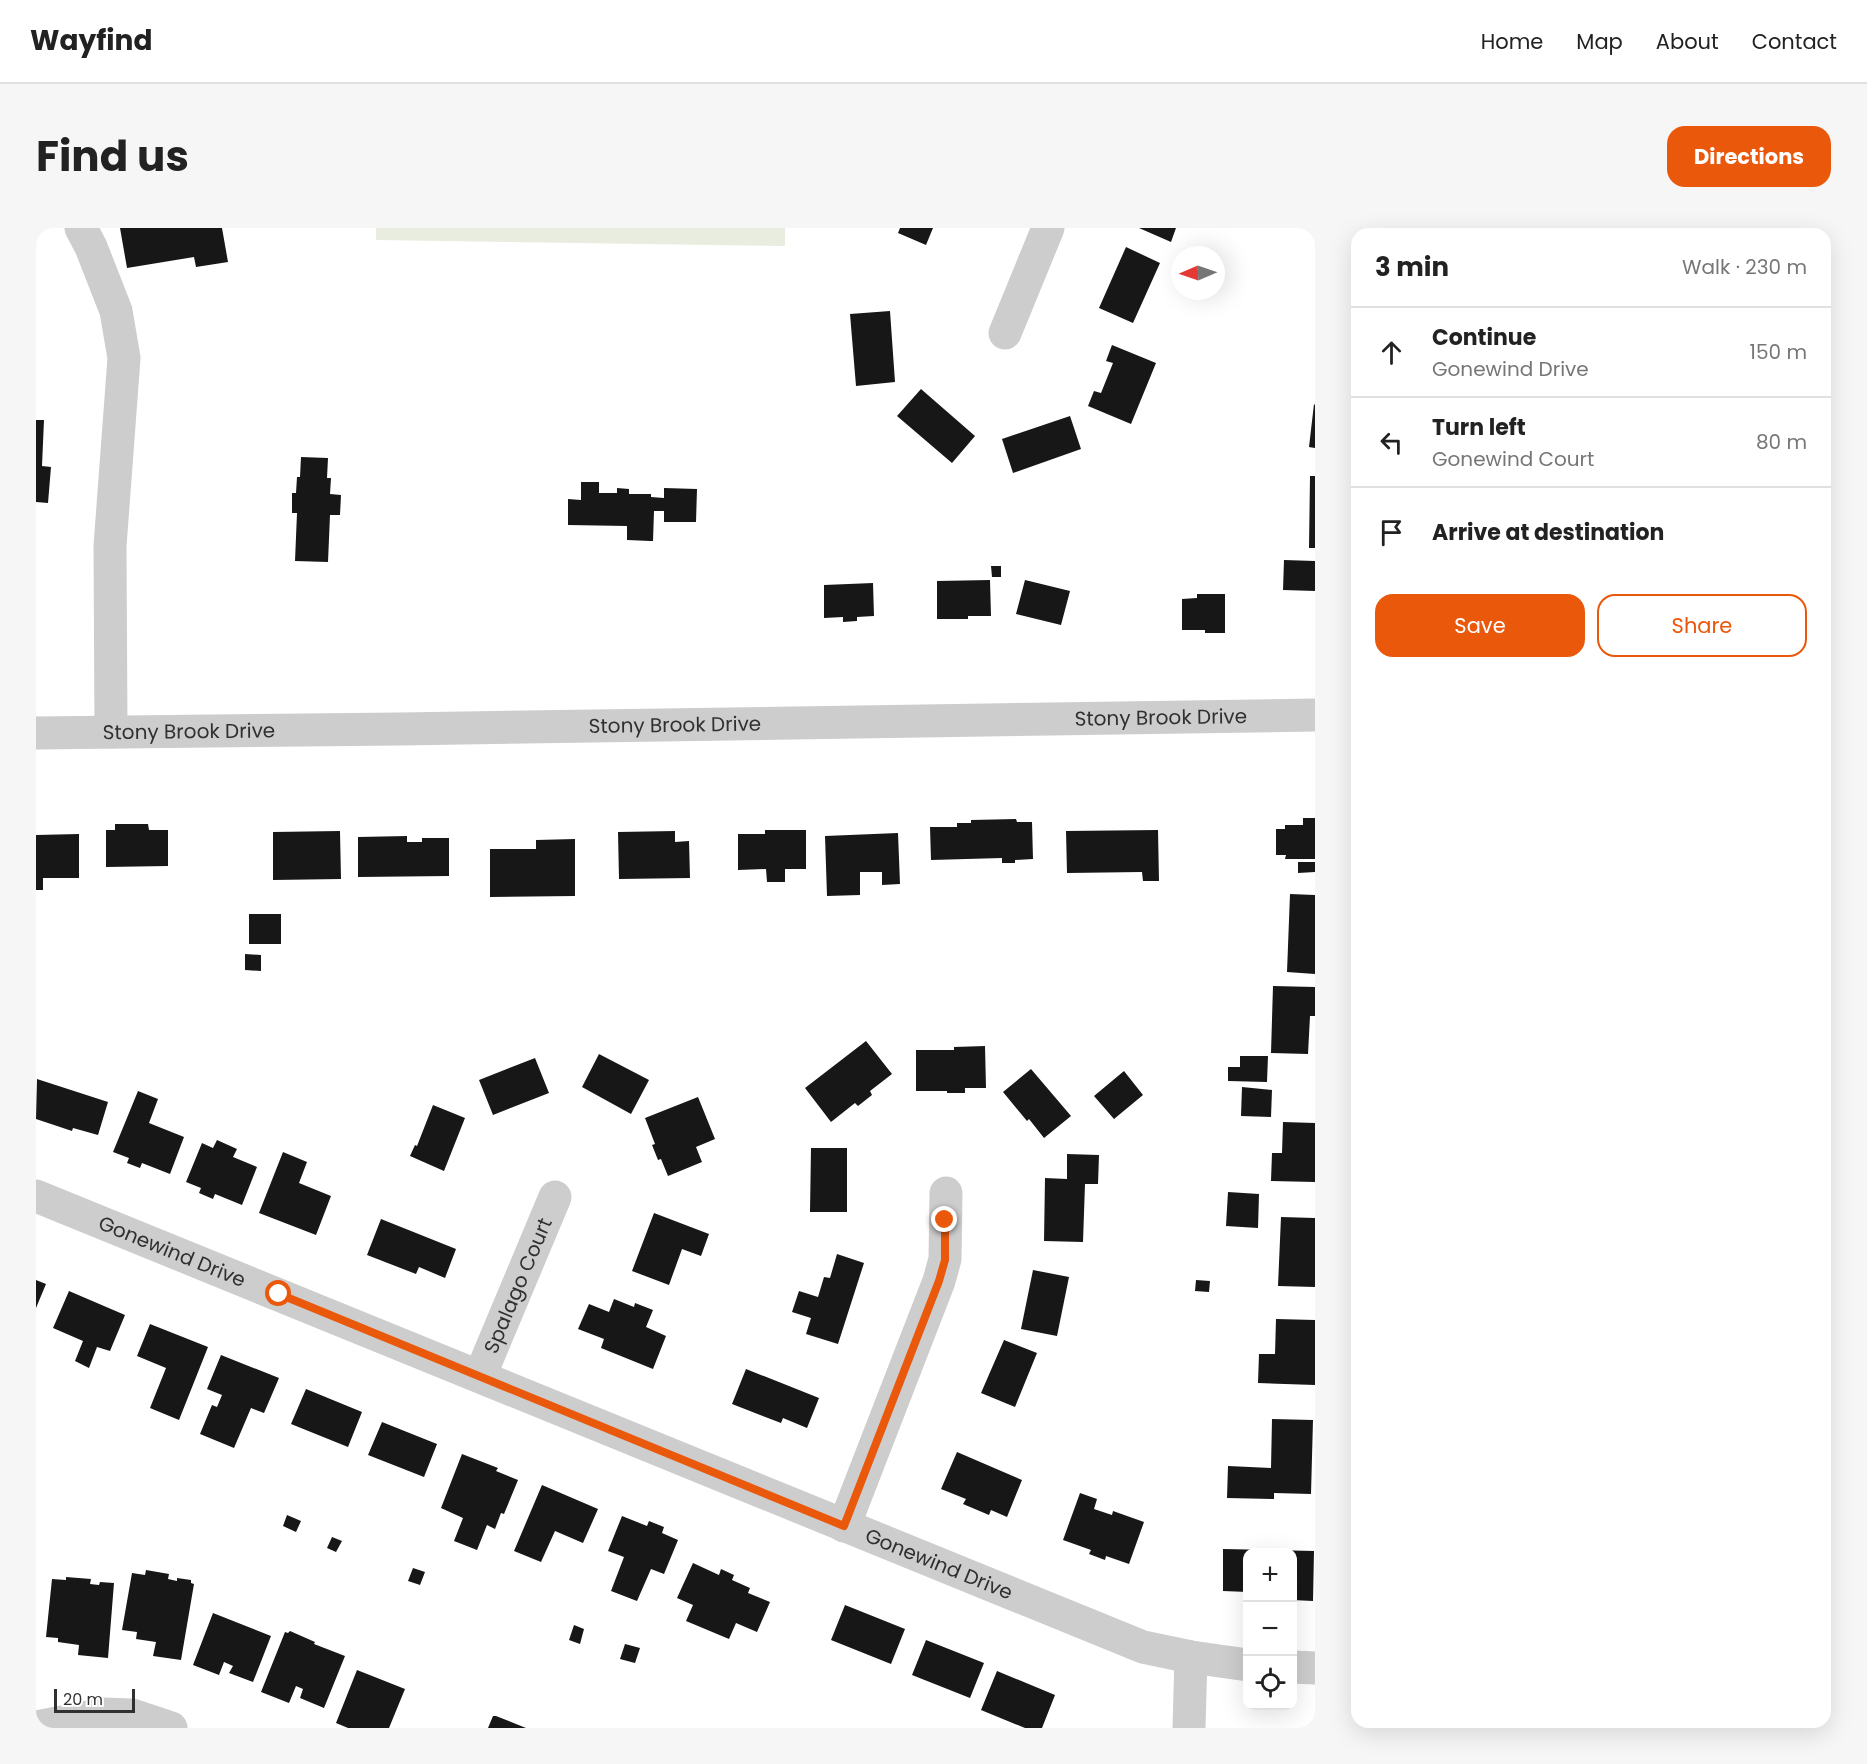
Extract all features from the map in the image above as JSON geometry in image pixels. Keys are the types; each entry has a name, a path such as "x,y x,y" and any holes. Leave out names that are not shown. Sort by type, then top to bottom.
{"street":[{"path":"81,228 91,247 116,311 124,358 110,546 111,732"},
{"path":"1005,333 1048,228"},
{"name":"Stony Brook Drive","path":"36,732 1315,715"},
{"path":"844,1526 939,1281 945,1260 946,1193"},
{"name":"Gonewind Drive","path":"36,1196 1143,1647 1243,1664"},
{"name":"Spalago Court","path":"480,1376 555,1197"},
{"path":"1189,1728 1191,1657"},
{"path":"1297,1667 1315,1668"},
{"path":"36,1727 103,1714 132,1715 171,1728"}],"shaded area":[{"path":"376,228 785,228 785,246 376,240"}],"building":[{"path":"120,228 222,228 228,262 196,267 194,257 127,268"},
{"path":"900,228 933,228 926,245 898,233"},
{"path":"1139,228 1176,228 1171,242"},
{"path":"1126,247 1160,263 1133,323 1099,308"},
{"path":"890,311 895,382 856,386 850,314"},
{"path":"1112,345 1156,363 1131,424 1088,406 1094,391 1101,393 1113,363 1106,361"},
{"path":"921,389 975,436 952,463 897,416"},
{"path":"1315,405 1315,448 1309,447"},
{"path":"1070,416 1081,449 1013,473 1002,439"},
{"path":"36,420 44,420 42,466 51,467 48,503 36,502"},
{"path":"301,457 328,458 327,478 331,478 330,494 341,495 340,515 330,515 328,562 295,561 297,513 292,513 292,493 296,493 297,477 300,477"},
{"path":"1310,476 1315,476 1315,548 1309,548"},
{"path":"581,482 599,482 599,493 617,493 617,488 629,489 629,494 651,494 651,497 664,498 664,488 697,489 696,522 664,522 664,511 654,511 653,541 627,540 627,526 568,525 568,499 581,500"},
{"path":"1284,560 1315,561 1315,591 1283,590"},
{"path":"991,566 1001,566 1001,577 992,577"},
{"path":"990,580 991,616 937,619 937,581"},
{"path":"1025,580 1070,591 1061,625 1016,614"},
{"path":"873,583 874,616 857,617 857,621 843,622 843,617 824,618 824,585"},
{"path":"1197,594 1225,594 1225,633 1182,630 1182,599 1197,598"},
{"path":"1303,818 1315,818 1315,859 1285,859 1286,855 1276,855 1276,829 1285,829 1285,825 1303,825"},
{"path":"1016,819 1017,822 1032,822 1033,859 1015,860 1015,863 1002,863 1002,858 931,860 930,827 957,827 957,823 971,823 971,820"},
{"path":"115,824 148,824 149,830 168,830 168,866 106,867 106,830 115,830"},
{"path":"765,830 806,830 806,869 785,869 785,882 767,882 766,869 738,870 738,834 765,834"},
{"path":"1158,830 1159,881 1143,881 1142,872 1067,873 1066,831"},
{"path":"340,831 341,879 273,880 273,832"},
{"path":"675,831 675,842 689,841 690,878 619,879 618,832"},
{"path":"898,833 900,884 882,885 882,872 860,872 860,895 827,896 825,836"},
{"path":"79,834 79,878 43,878 43,890 36,890 36,835"},
{"path":"407,836 407,842 422,842 422,838 449,838 449,876 358,877 358,837"},
{"path":"575,839 575,896 490,897 490,849 536,849 536,840"},
{"path":"1298,862 1315,862 1315,872 1298,873"},
{"path":"1290,894 1315,895 1315,974 1287,972"},
{"path":"249,914 281,914 281,944 249,944"},
{"path":"245,954 261,955 261,971 245,970"},
{"path":"1273,986 1315,987 1315,1016 1310,1016 1308,1054 1271,1053"},
{"path":"866,1041 892,1074 870,1091 872,1095 858,1106 855,1103 831,1122 805,1088"},
{"path":"985,1046 986,1088 965,1088 965,1093 916,1091 916,1050 954,1050 954,1047"},
{"path":"599,1054 649,1080 631,1114 582,1087"},
{"path":"1240,1056 1268,1056 1267,1082 1228,1081 1228,1067 1240,1067"},
{"path":"535,1058 549,1093 493,1115 479,1080"},
{"path":"1031,1069 1071,1116 1044,1138 1003,1092"},
{"path":"1124,1071 1143,1095 1114,1119 1094,1096"},
{"path":"37,1079 108,1102 98,1135 73,1128 72,1131 36,1119"},
{"path":"1242,1087 1272,1090 1271,1117 1241,1116"},
{"path":"138,1091 158,1099 149,1123 184,1137 170,1174 142,1163 140,1168 127,1163 129,1158 113,1152"},
{"path":"698,1097 715,1139 696,1147 702,1162 668,1176 652,1145 655,1144 645,1118"},
{"path":"433,1105 465,1118 444,1171 410,1156 415,1145 417,1146"},
{"path":"1283,1122 1315,1123 1315,1182 1271,1181 1272,1153 1282,1153"},
{"path":"217,1140 237,1149 233,1157 257,1167 242,1205 215,1194 213,1199 199,1193 201,1188 186,1182 202,1143 213,1148"},
{"path":"811,1148 847,1148 847,1212 810,1212"},
{"path":"283,1152 307,1162 299,1183 331,1196 316,1235 259,1213"},
{"path":"1067,1154 1099,1155 1098,1184 1085,1184 1083,1242 1044,1241 1045,1178 1067,1179"},
{"path":"1228,1192 1259,1194 1258,1228 1226,1226"},
{"path":"654,1213 709,1234 701,1256 682,1249 669,1285 632,1271"},
{"path":"1281,1217 1315,1218 1315,1287 1278,1286"},
{"path":"381,1219 456,1249 445,1278 419,1267 416,1274 367,1255"},
{"path":"837,1254 864,1263 838,1344 806,1334 811,1318 792,1312 799,1291 818,1297 824,1277 830,1278"},
{"path":"1033,1270 1069,1277 1057,1336 1021,1329"},
{"path":"36,1280 46,1284 36,1308"},
{"path":"1196,1280 1210,1281 1209,1292 1195,1291"},
{"path":"69,1291 125,1315 110,1351 97,1347 89,1368 75,1361 83,1341 53,1328"},
{"path":"614,1299 634,1307 635,1303 653,1310 646,1327 666,1336 653,1369 601,1348 604,1339 578,1329 589,1304 609,1312"},
{"path":"1276,1319 1315,1320 1315,1385 1258,1383 1259,1354 1275,1354"},
{"path":"150,1324 208,1347 179,1420 150,1408 166,1368 137,1356"},
{"path":"1004,1340 1037,1353 1015,1407 981,1393"},
{"path":"221,1355 279,1378 264,1413 251,1408 234,1448 200,1434 212,1405 217,1407 222,1395 207,1389"},
{"path":"746,1369 819,1398 807,1428 783,1418 781,1423 732,1404"},
{"path":"306,1389 362,1412 348,1447 291,1424"},
{"path":"1272,1419 1313,1420 1311,1494 1274,1493 1274,1499 1227,1498 1228,1466 1271,1468"},
{"path":"382,1422 437,1444 424,1477 368,1455"},
{"path":"957,1452 1022,1480 1007,1517 991,1510 989,1515 963,1504 966,1499 941,1489"},
{"path":"462,1454 498,1468 496,1471 518,1480 504,1514 501,1513 495,1529 487,1525 477,1550 454,1541 463,1518 441,1508"},
{"path":"542,1485 598,1509 583,1543 555,1531 541,1562 514,1551"},
{"path":"1080,1493 1097,1499 1094,1509 1112,1515 1113,1511 1144,1522 1129,1564 1106,1556 1105,1560 1089,1554 1091,1550 1063,1540"},
{"path":"287,1515 301,1521 296,1532 283,1526"},
{"path":"622,1516 647,1526 649,1521 664,1527 662,1533 678,1540 664,1574 651,1569 637,1601 611,1591 624,1557 608,1551"},
{"path":"332,1537 342,1541 336,1552 327,1548"},
{"path":"1223,1549 1243,1549 1243,1592 1223,1591"},
{"path":"1297,1551 1314,1551 1313,1601 1297,1600"},
{"path":"693,1563 719,1575 721,1569 734,1575 732,1580 750,1588 748,1593 770,1602 757,1632 736,1623 729,1639 686,1621 693,1605 677,1598"},
{"path":"413,1568 425,1572 420,1585 408,1581"},
{"path":"146,1570 169,1574 168,1579 177,1581 177,1578 191,1580 194,1584 181,1660 153,1656 156,1642 136,1639 137,1632 122,1630 132,1573 145,1575"},
{"path":"66,1577 91,1579 90,1584 114,1583 108,1658 78,1655 79,1645 58,1642 58,1638 46,1637 52,1579 66,1580"},
{"path":"845,1605 905,1629 891,1664 831,1640"},
{"path":"213,1613 271,1636 253,1682 229,1673 233,1666 224,1662 219,1675 193,1665"},
{"path":"574,1625 584,1629 580,1644 569,1640"},
{"path":"290,1631 315,1642 314,1644 345,1656 324,1708 300,1698 303,1689 296,1686 289,1703 261,1692 285,1632"},
{"path":"926,1640 984,1663 970,1698 912,1675"},
{"path":"625,1644 640,1648 635,1663 620,1659"},
{"path":"357,1670 405,1689 389,1728 348,1728 336,1723"},
{"path":"997,1671 1055,1695 1042,1728 1025,1728 981,1710"},
{"path":"493,1716 496,1716 526,1728 488,1728"}],"route":[{"path":"279,1294 844,1526 939,1281 945,1260 945,1220"}]}
